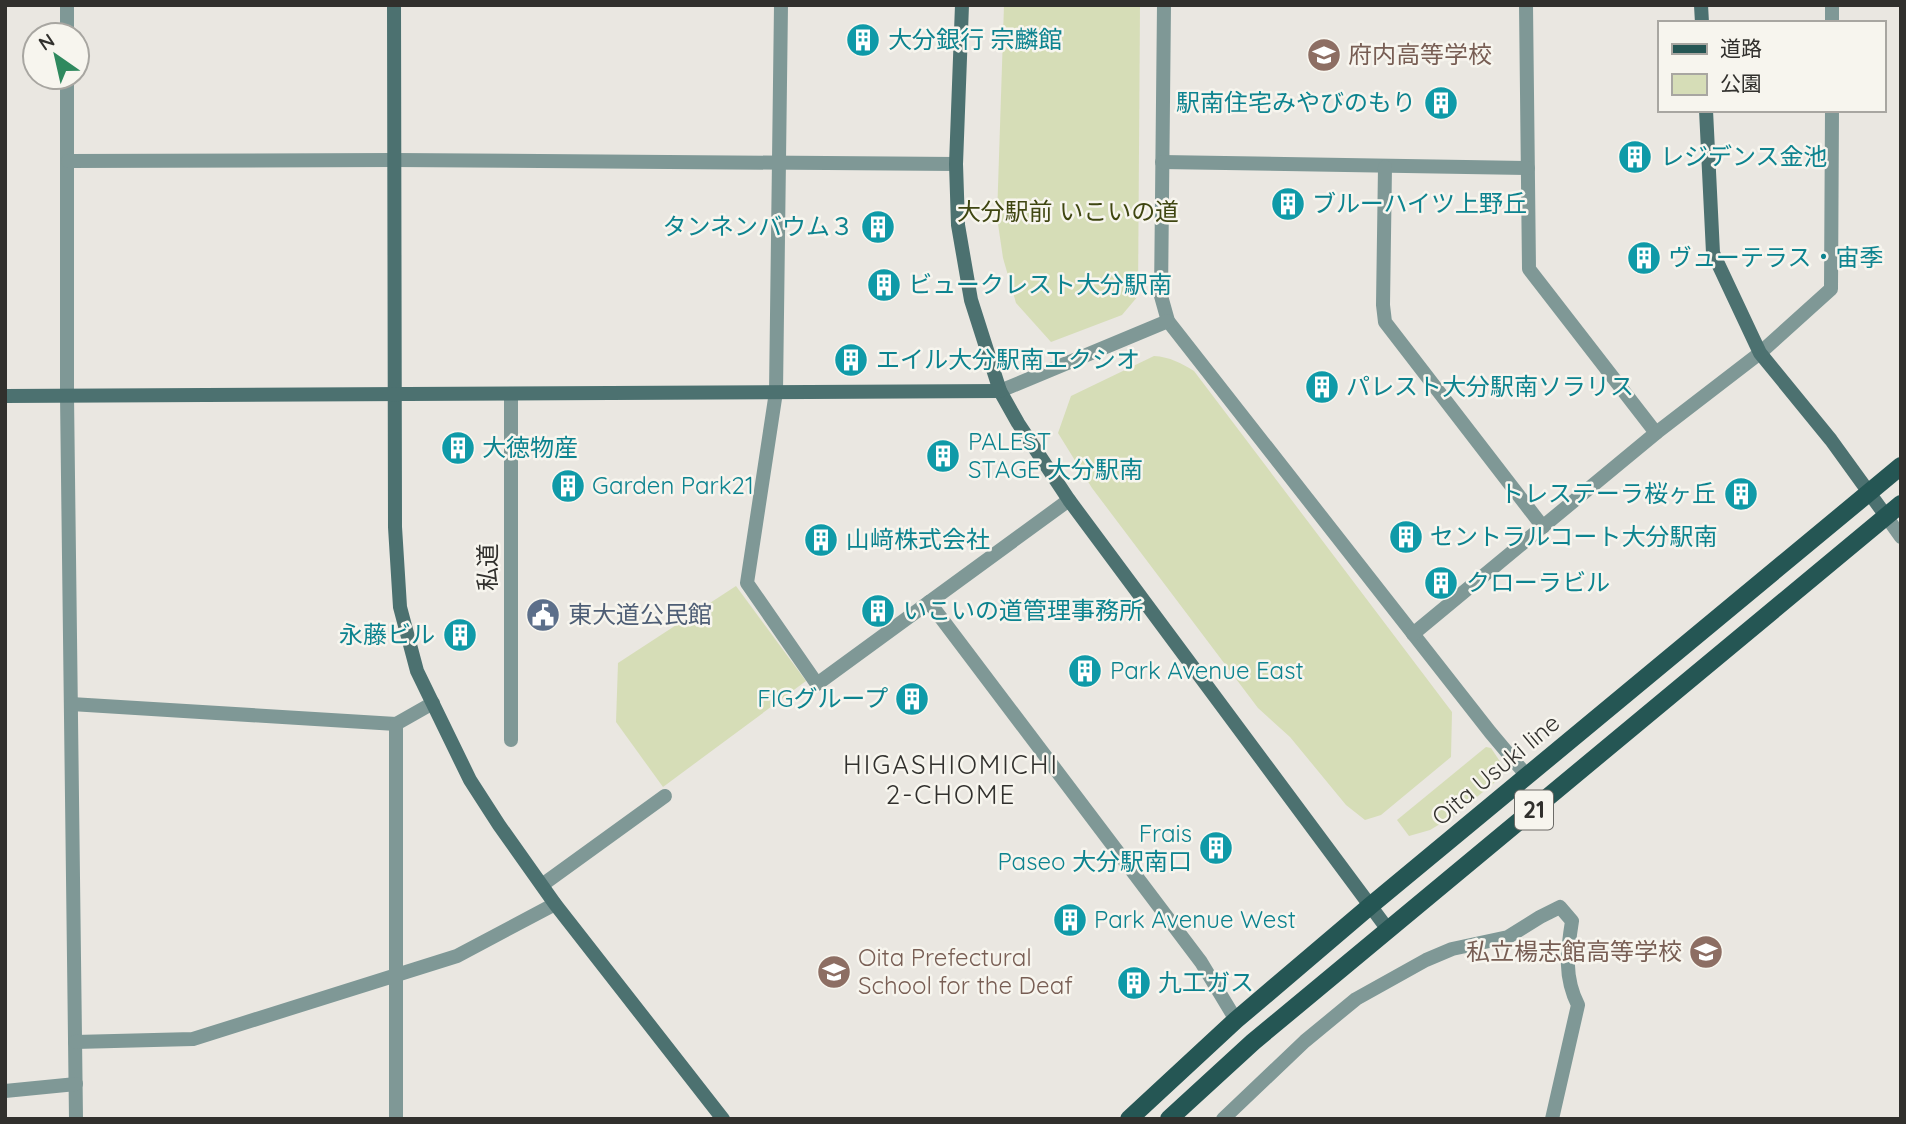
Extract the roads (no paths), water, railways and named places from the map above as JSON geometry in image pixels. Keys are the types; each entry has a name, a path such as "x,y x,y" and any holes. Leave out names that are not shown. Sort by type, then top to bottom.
{"main road":[{"name":"Oita Usuki line","path":"1129,1119 1237,1020 1370,906 1901,466"},
{"name":"21","path":"1169,1119 1253,1042 1901,505"}],"street":[{"path":"394,5 395,527 400,607 417,671 470,780 499,825 555,904 723,1119"},
{"path":"781,5 776,392 747,583 817,684 1069,500"},
{"path":"962,5 957,164 958,225 965,275 977,324 1000,391 1069,500 1389,931"},
{"path":"1164,5 1161,296 1168,321 1527,776"},
{"path":"1526,5 1529,269 1656,433"},
{"path":"67,91 67,396 76,1119"},
{"path":"1706,112 1713,253 1760,354 1831,440 1901,537"},
{"path":"1413,634 1656,433 1760,354 1831,289 1832,112"},
{"path":"68,161 395,160 957,164"},
{"path":"1162,162 1528,168"},
{"path":"1385,167 1385,323 1544,527"},
{"path":"5,396 1000,391 1168,321"},
{"name":"私道","path":"511,394 511,740"},
{"path":"929,602 1201,962 1237,1020"},
{"path":"71,704 396,724 433,703"},
{"path":"396,724 396,1119"},
{"path":"542,885 665,796"},
{"path":"75,1042 193,1039 457,956 555,904"},
{"path":"1223,1119 1305,1041 1356,999 1426,960 1452,949 1508,937 1560,907 1572,921 1566,956 1570,990 1578,1005 1552,1119"},
{"path":"5,1091 76,1084"}],"place":[{"name":"大分銀行 宗麟館","path":"863,40"},
{"name":"府内高等学校","path":"1324,55"},
{"name":"駅南住宅みやびのもり","path":"1441,103"},
{"name":"レジデンス金池","path":"1635,157"},
{"name":"ブルーハイツ上野丘","path":"1288,204"},
{"name":"タンネンバウム３","path":"878,227"},
{"name":"ヴューテラス・宙季","path":"1644,258"},
{"name":"ビュークレスト大分駅南","path":"884,285"},
{"name":"エイル大分駅南エクシオ","path":"851,360"},
{"name":"パレスト大分駅南ソラリス","path":"1322,387"},
{"name":"大徳物産","path":"458,448"},
{"name":"PALEST STAGE 大分駅南","path":"943,456"},
{"name":"Garden Park21","path":"568,486"},
{"name":"トレステーラ桜ヶ丘","path":"1741,494"},
{"name":"セントラルコート大分駅南","path":"1406,537"},
{"name":"山﨑株式会社","path":"821,540"},
{"name":"クローラビル","path":"1441,583"},
{"name":"いこいの道管理事務所","path":"878,611"},
{"name":"東大道公民館","path":"543,615"},
{"name":"永藤ビル","path":"460,635"},
{"name":"Park Avenue East","path":"1085,671"},
{"name":"FIGグループ","path":"912,699"},
{"name":"Frais Paseo 大分駅南口","path":"1216,848"},
{"name":"Park Avenue West","path":"1070,920"},
{"name":"私立楊志館高等学校","path":"1706,952"},
{"name":"Oita Prefectural School for the Deaf","path":"834,972"},
{"name":"九工ガス","path":"1134,983"}],"district":[{"name":"HIGASHIOMICHI 2-CHOME","path":"951,780"}],"park label":[{"name":"大分駅前 いこいの道","path":"1068,212"}]}
